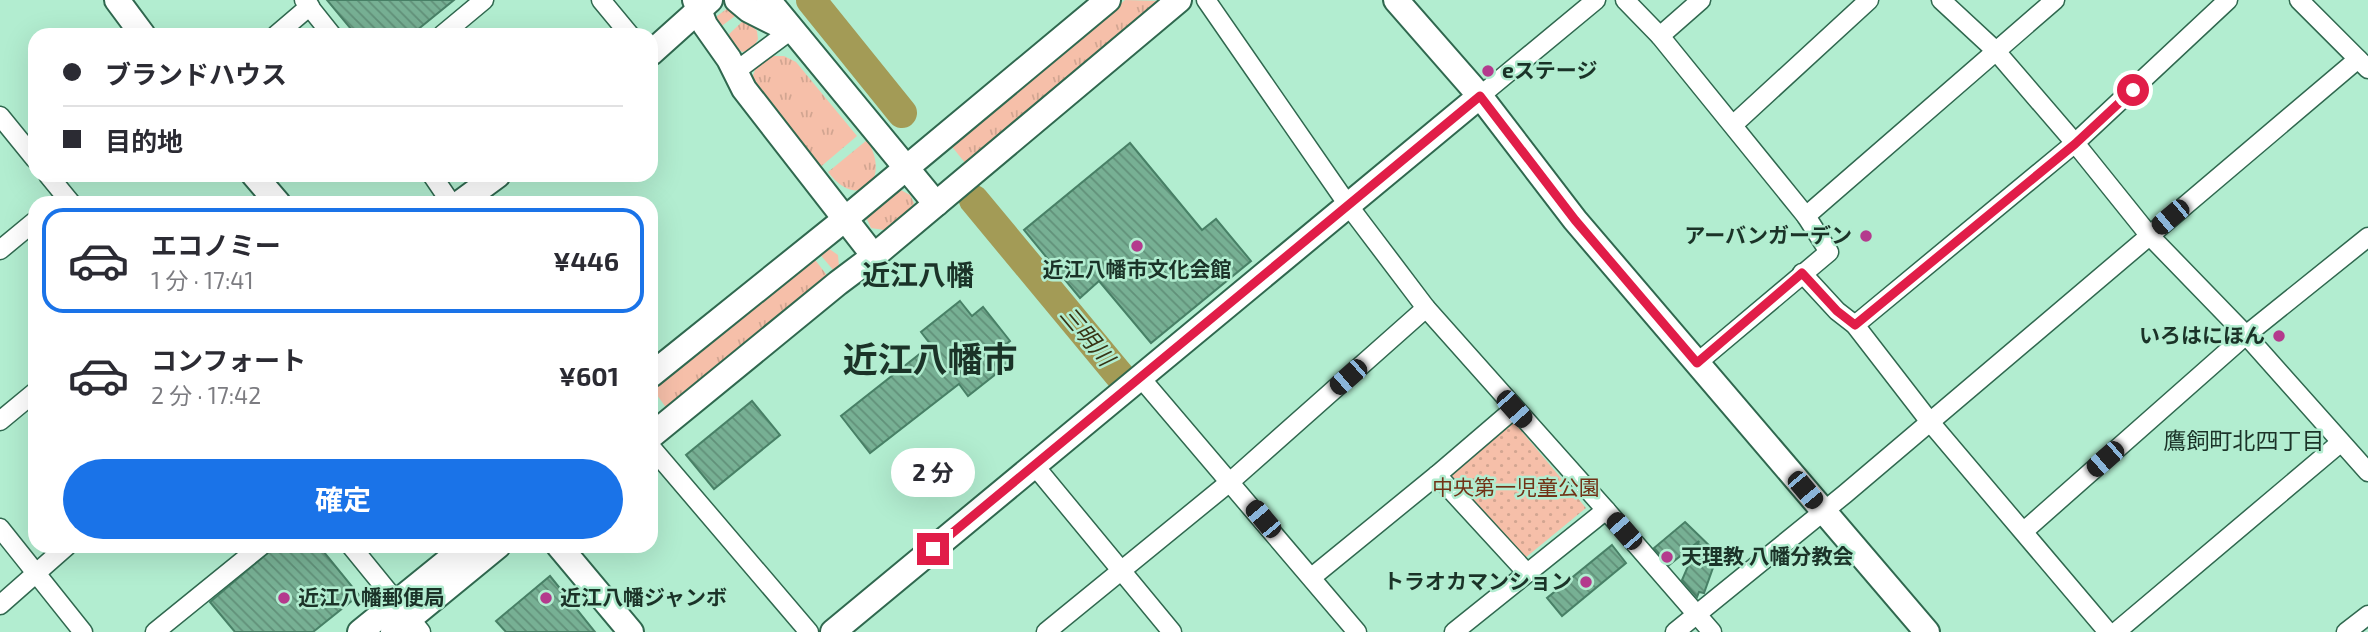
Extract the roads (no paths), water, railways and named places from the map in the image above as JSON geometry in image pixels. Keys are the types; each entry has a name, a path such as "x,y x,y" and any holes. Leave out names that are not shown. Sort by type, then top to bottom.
{"street":[{"path":"117,0 138,28"},
{"path":"451,28 485,0"},
{"path":"601,0 624,28"},
{"path":"737,0 749,10 791,30"},
{"path":"768,0 936,204"},
{"path":"658,369 906,169 1108,0"},
{"path":"658,430 874,256 1179,0"},
{"path":"1206,0 1348,205 1426,309 1712,632"},
{"path":"1396,0 1480,96 1575,220 1927,632"},
{"path":"833,632 1596,0"},
{"path":"1625,0 1660,36 1733,125 1806,216 1829,252 1697,363"},
{"path":"1660,36 1701,0"},
{"path":"1733,125 1869,0"},
{"path":"1941,0 1995,50 2149,235 2246,335 2368,472"},
{"path":"1806,216 2055,0"},
{"path":"1855,325 2075,144 2228,0"},
{"path":"1675,632 1930,422 2149,235 2363,64 2299,0"},
{"path":"283,28 307,3 327,28"},
{"path":"701,3 705,25 736,71 744,89 874,256"},
{"path":"658,47 701,3"},
{"path":"736,71 791,30"},
{"path":"0,116 28,150"},
{"path":"260,182 272,196"},
{"path":"470,196 488,182"},
{"path":"0,250 28,227"},
{"path":"2024,531 2246,335 2364,248"},
{"path":"1802,273 1837,311 1855,325 1930,422 2108,632"},
{"path":"1046,632 1231,481 1426,309"},
{"path":"1140,377 1357,632"},
{"path":"0,421 28,398"},
{"path":"1312,577 1514,409"},
{"path":"2116,632 2340,443"},
{"path":"658,455 809,632"},
{"path":"1034,466 1171,632"},
{"path":"1437,475 1527,573"},
{"path":"1454,632 1606,510"},
{"path":"0,528 83,632"},
{"path":"0,604 60,553"},
{"path":"155,632 252,553"},
{"path":"356,553 405,621"},
{"path":"405,621 460,553"},
{"path":"360,632 405,621 489,553"},
{"path":"565,553 631,632"},
{"path":"2346,632 2368,615"}],"waterway":[{"name":"三明川","path":"811,0 902,113"},
{"name":"三明川","path":"974,200 1120,376"}],"place":[{"name":"eステージ","path":"1488,71"},
{"name":"アーバンガーデン","path":"1866,236"},
{"name":"近江八幡市文化会館","path":"1137,246"},
{"name":"いろはにほん","path":"2279,336"},
{"name":"天理教 八幡分教会","path":"1667,557"},
{"name":"トラオカマンション","path":"1586,582"},
{"name":"近江八幡郵便局","path":"284,598"},
{"name":"近江八幡ジャンボ","path":"546,598"}],"district":[{"name":"近江八幡","path":"918,275"},
{"name":"近江八幡市","path":"930,360"},
{"name":"鷹飼町北四丁目","path":"2244,441"}],"park label":[{"name":"中央第一児童公園","path":"1516,488"}]}
